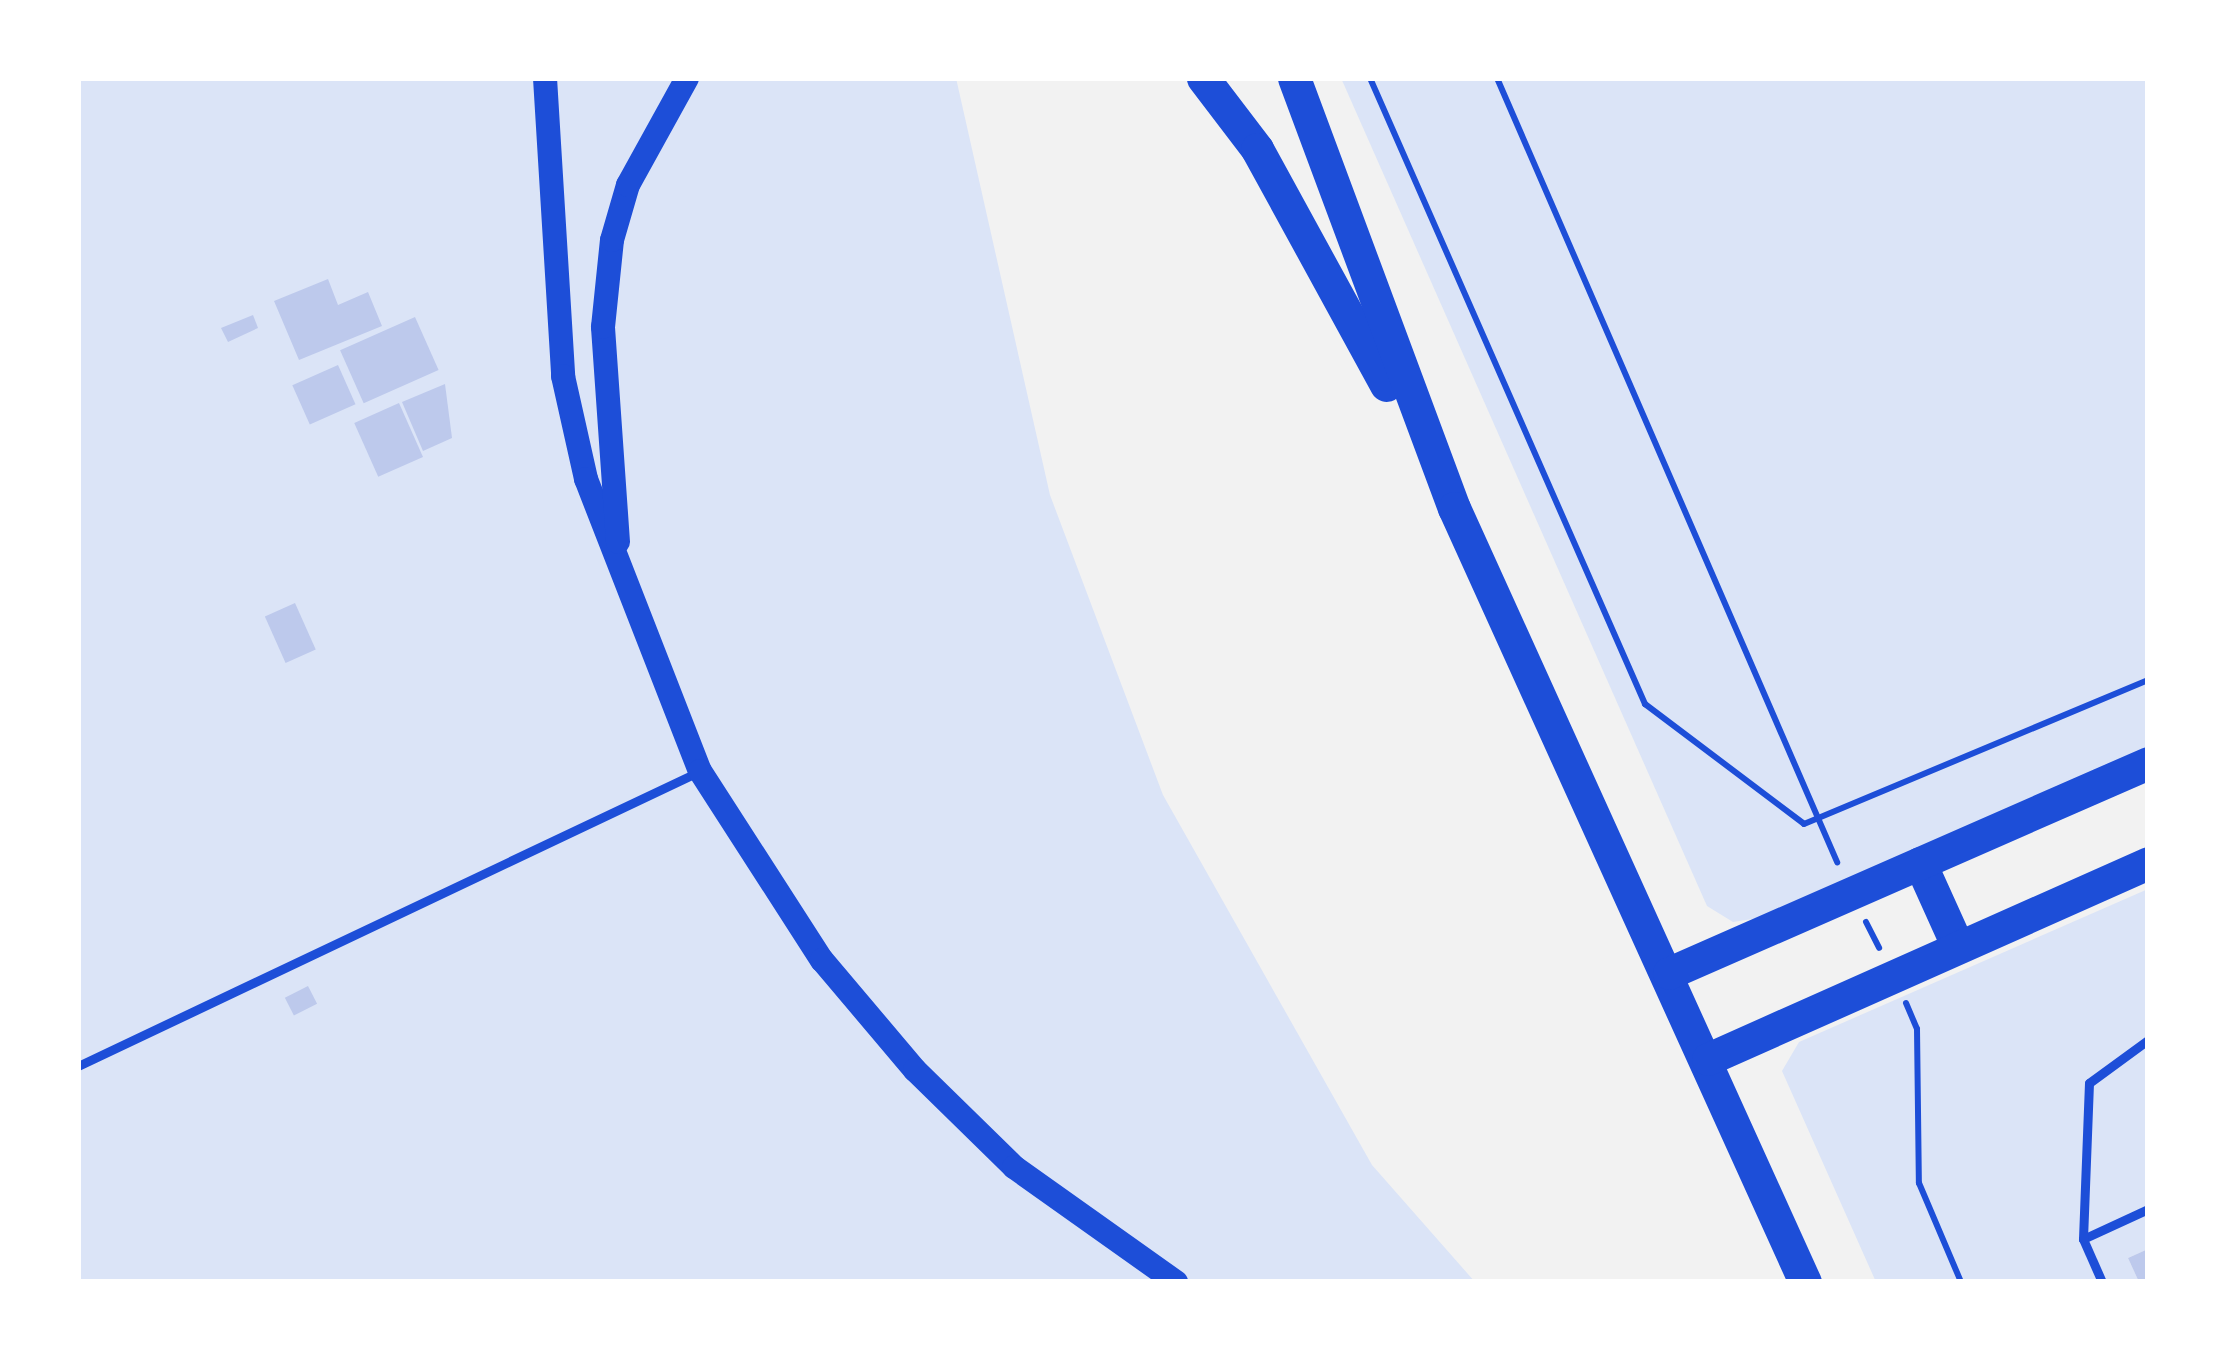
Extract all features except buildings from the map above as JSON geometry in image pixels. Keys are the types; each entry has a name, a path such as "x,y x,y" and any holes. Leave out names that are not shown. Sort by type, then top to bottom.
{"highway":[{"path":"1203,78 1257,148 1454,508 1670,974 1805,1282"},
{"path":"1294,78 1454,508"},
{"path":"1670,974 2148,763"},
{"path":"1920,863 1958,947"},
{"path":"1708,1059 2148,863"}],"main road":[{"path":"545,78 563,376 622,580 700,771 810,943 915,1070 1014,1167 1176,1282"},
{"path":"622,580 604,389 612,241 628,185 687,78"}],"lane":[{"path":"78,1066 700,771"},
{"path":"2102,1282 2083,1239 2089,1083 2148,1040"},
{"path":"2083,1239 2148,1209"}],"path":[{"path":"1370,78 1645,704 1804,824 2148,680"},
{"path":"1497,78 1817,819 1918,1029 1919,1183 1960,1282"}],"shaded area":[{"path":"78,78 956,78 1050,495 1163,795 1372,1165 1475,1282 78,1282"},
{"path":"1341,78 2148,78 2148,747 1765,917 1733,922 1707,906"},
{"path":"2148,889 2148,1249 2128,1258 2139,1282 1876,1282 1782,1071 1799,1042"}]}
